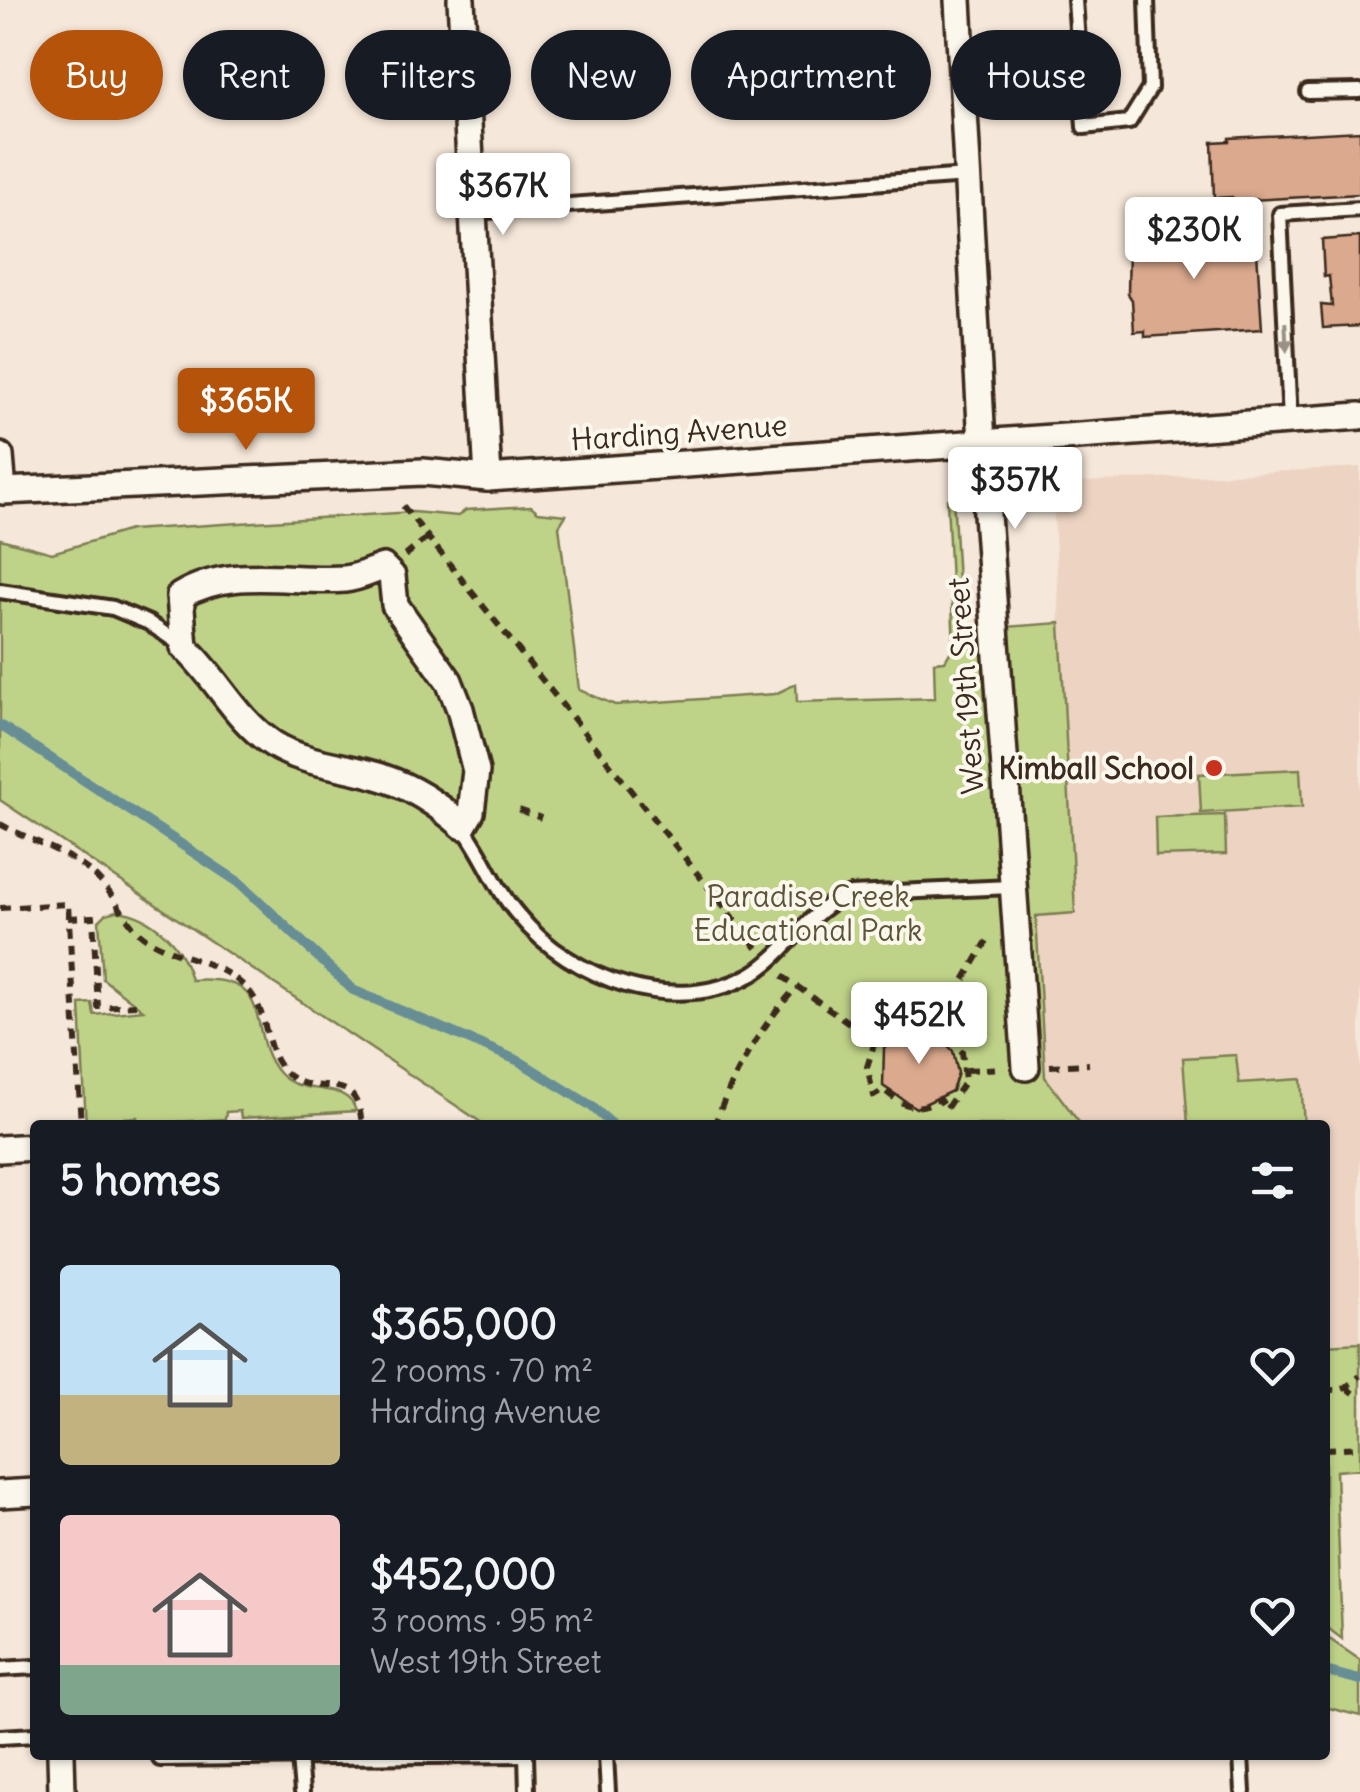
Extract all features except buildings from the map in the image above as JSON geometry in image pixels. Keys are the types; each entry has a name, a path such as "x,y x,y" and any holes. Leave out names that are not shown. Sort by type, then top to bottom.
{"street":[{"path":"461,0 488,478"},
{"name":"West 19th Street","path":"958,0 982,442 1026,1067"},
{"name":"Harding Avenue","path":"0,456 3,491 424,472 488,478 1360,416"},
{"path":"184,647 180,596 198,586 278,576 350,579 384,567 392,576 395,605 449,682 460,709 476,771 470,812 463,826"},
{"path":"300,757 382,777"},
{"path":"0,1149 30,1147"},
{"path":"0,1494 30,1492"},
{"path":"60,1760 62,1792"}],"lane":[{"path":"1075,0 1084,127 1129,122 1150,88 1146,0"},
{"path":"1308,92 1360,90"},
{"path":"474,212 966,176"},
{"path":"1290,421 1280,214 1360,210"},
{"path":"0,592 113,608 149,623 209,669 250,724 272,743 300,757"},
{"path":"382,777 416,792 463,826 520,918 550,945 599,976 636,988 678,993 720,986 752,974 834,898 1012,887"},
{"path":"0,1668 30,1667"},
{"path":"0,1738 30,1735"},
{"path":"299,1760 302,1792"},
{"path":"526,1760 527,1792"},
{"path":"606,1760 608,1792"},
{"path":"1241,1760 1243,1792"}],"path":[{"path":"403,506 768,962 796,988 874,1041"},
{"path":"519,810 541,818"},
{"path":"0,824 75,861 98,878 142,936 224,971 244,985 259,1002 274,1058 286,1073 314,1086 346,1088 356,1098 361,1120"},
{"path":"0,908 68,904 81,1120"},
{"path":"68,918 93,917 98,1008 136,1005"},
{"path":"937,1026 988,940"},
{"path":"716,1120 734,1075 775,1010 796,988"},
{"path":"916,1022 937,1026 962,1051 966,1070 965,1081 946,1109 940,1099 917,1108 906,1106 884,1090 874,1096 867,1066 874,1041 916,1022"},
{"path":"1330,1391 1346,1387 1360,1376"},
{"path":"1346,1387 1360,1398"},
{"path":"1330,1449 1360,1448"}],"shaded area":[{"name":"Kimball School","path":"1360,467 1360,1343 1330,1345 1330,1120 1077,1120 1045,1077 1036,915 1075,912 1053,497 1064,483"}],"green space":[{"name":"Paradise Creek Educational Park","path":"953,495 960,615 966,630 1060,623 1075,913 1036,916 1045,1077 1077,1120 478,1120 0,800 0,539 52,553 130,530 413,512 458,516 466,510 531,506 538,512 566,515 559,526 579,690 615,705 775,694 796,684 797,702 935,698 934,662 945,661 954,646 947,500"},
{"path":"1300,769 1302,807 1201,813 1199,774"},
{"path":"1225,815 1226,854 1156,856 1155,817"},
{"path":"117,911 154,925 181,955 191,980 238,986 255,1008 269,1057 279,1073 299,1085 343,1095 356,1111 241,1118 240,1111 226,1112 225,1119 208,1120 137,1117 86,1120 80,1004 92,1003 94,1015 143,1010 103,979 99,921"},
{"path":"1236,1055 1239,1083 1301,1079 1304,1120 1188,1120 1183,1058"},
{"path":"1360,1343 1360,1469 1336,1471 1342,1639 1330,1630 1330,1345"},
{"path":"1330,1639 1360,1660 1360,1716 1330,1708"}],"waterway":[{"path":"0,725 240,883 353,990 519,1061 607,1120"},
{"path":"1330,1672 1360,1680"}],"place":[{"name":"Kimball School","path":"1214,768"}]}
